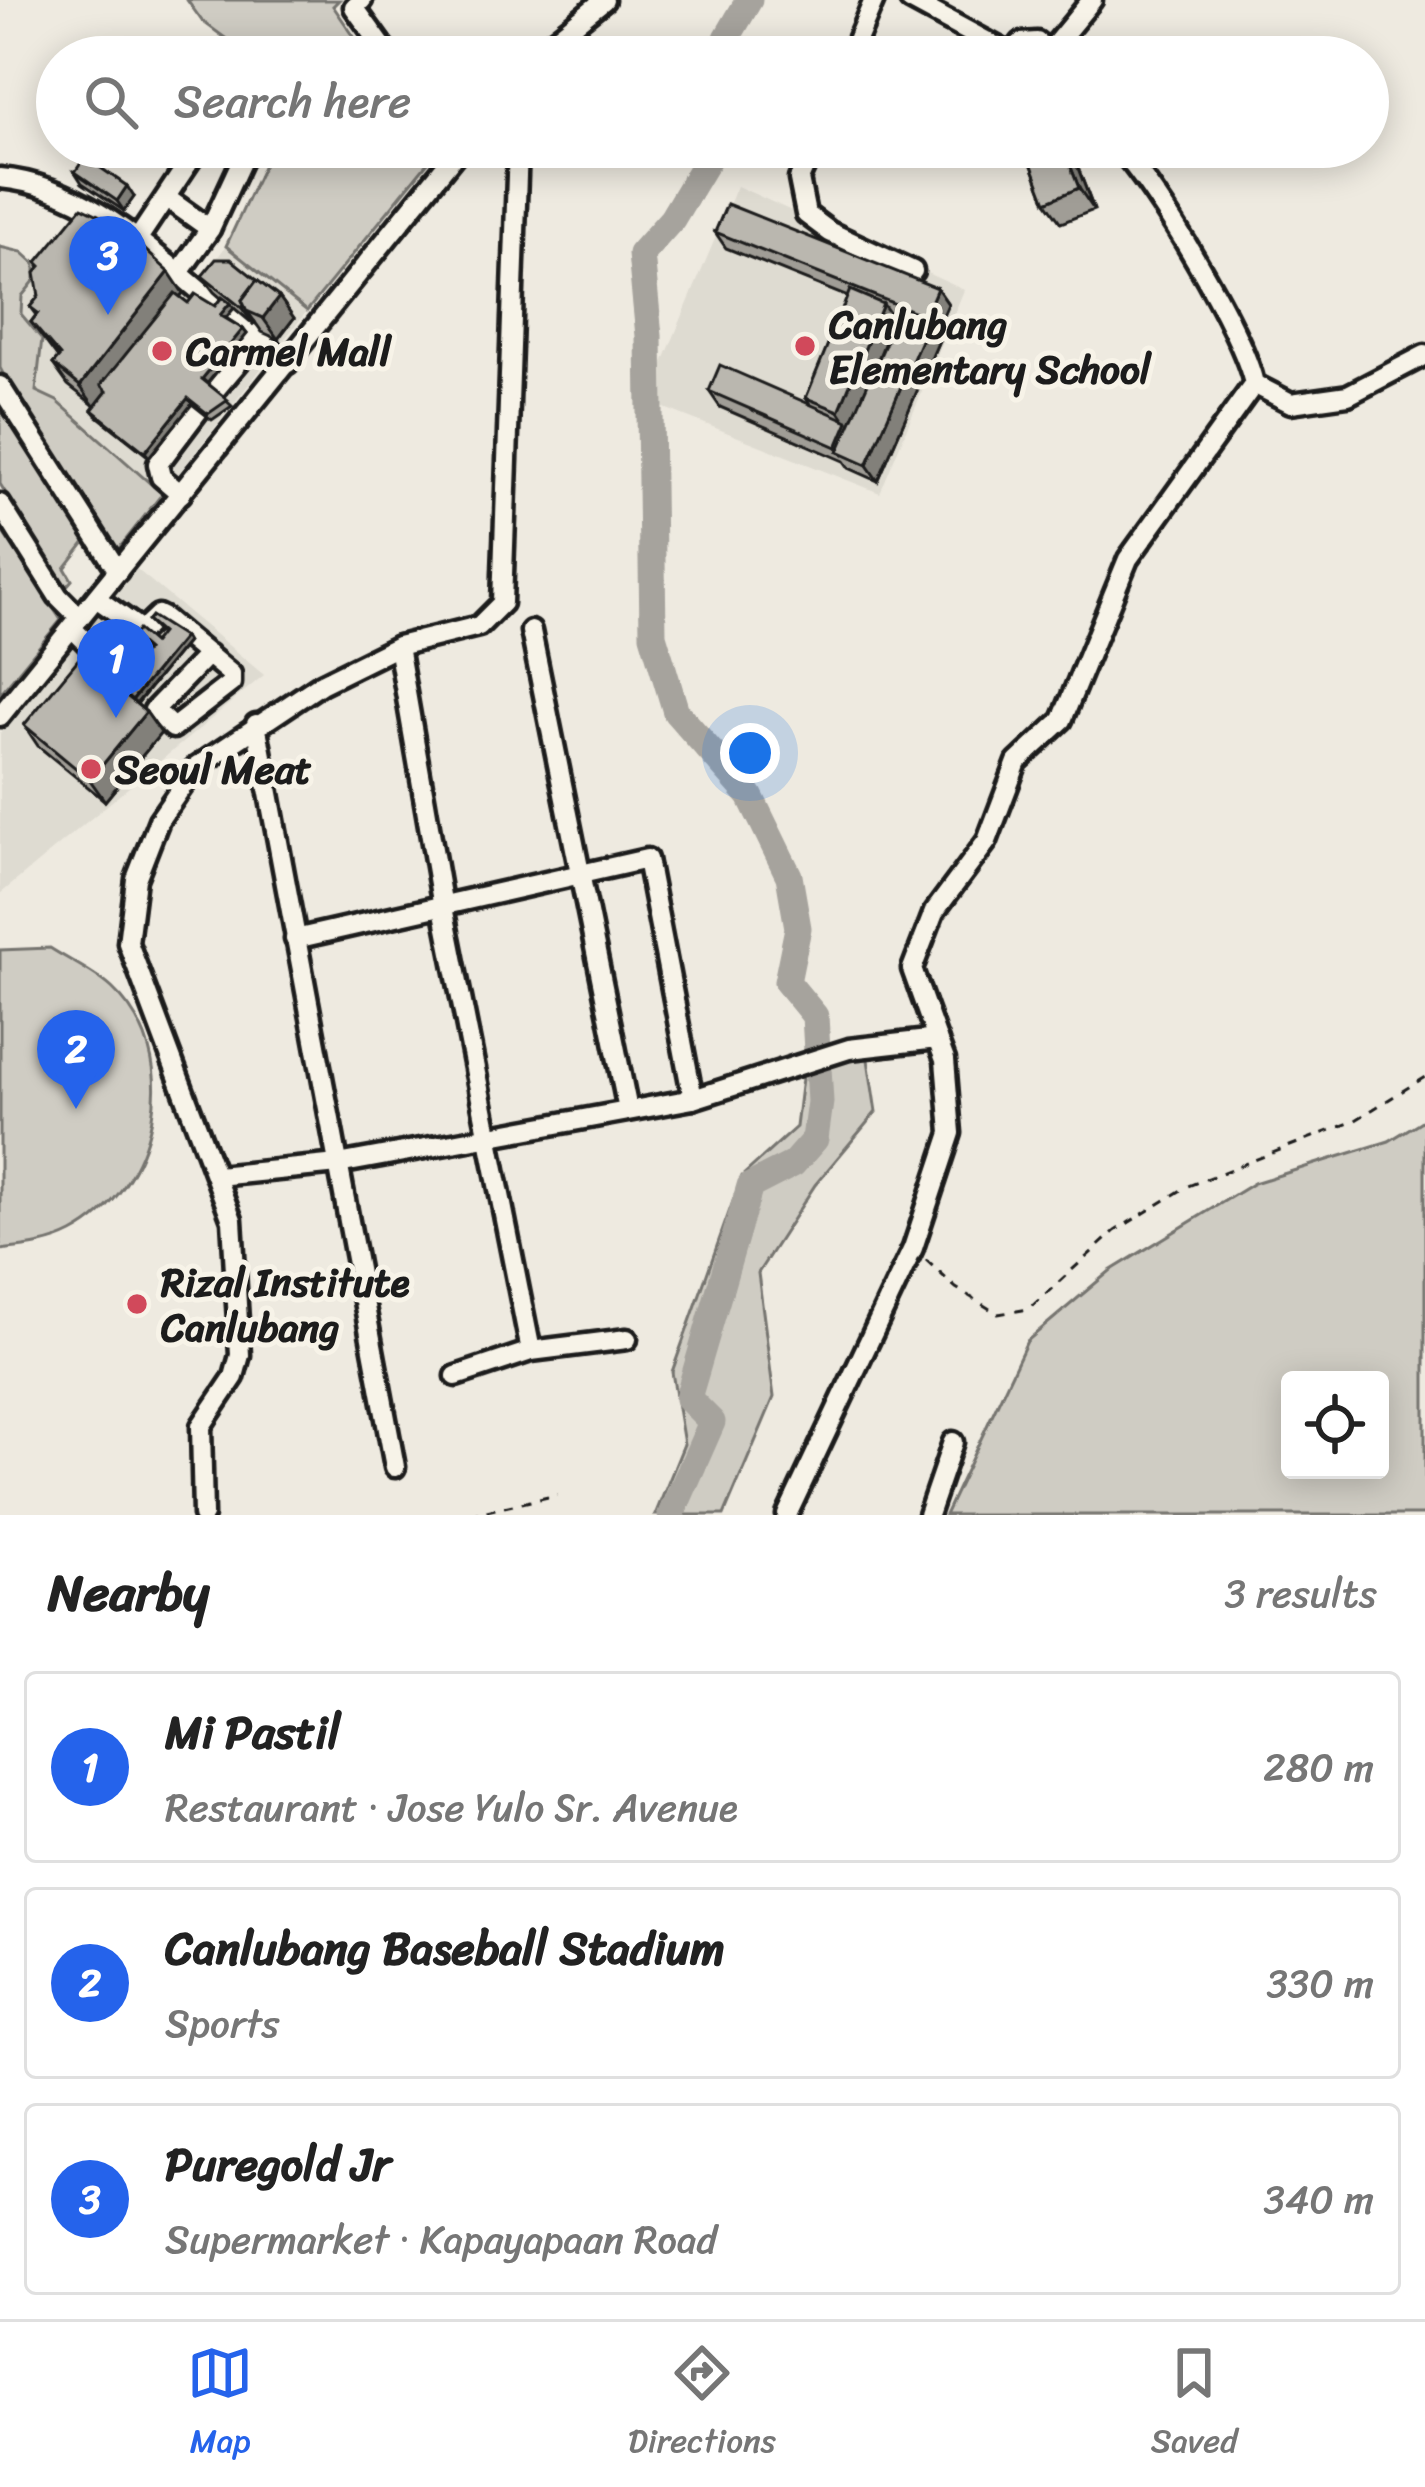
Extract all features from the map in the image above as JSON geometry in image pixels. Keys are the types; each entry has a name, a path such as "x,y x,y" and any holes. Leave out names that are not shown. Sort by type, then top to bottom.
{"street":[{"path":"362,0 354,7 375,36"},
{"path":"559,36 604,0"},
{"path":"859,36 874,0"},
{"path":"910,0 974,36"},
{"path":"1065,36 1092,0"},
{"path":"137,240 186,168"},
{"path":"178,274 210,229 238,168"},
{"path":"0,716 442,168"},
{"path":"203,1515 202,1426 234,1377 240,1355 232,1220 128,943 136,879 159,820 195,768 256,724 398,646 478,626 502,603 517,168"},
{"path":"804,168 800,178 806,214 830,232 913,271"},
{"path":"787,1515 913,1248 951,1133 945,1060 912,969 934,912 987,841 1017,761 1062,720 1128,560 1254,384 1248,355 1228,316 1135,168"},
{"path":"0,178 62,194 137,240 288,364"},
{"path":"168,199 210,229"},
{"path":"215,390 258,339"},
{"path":"1254,384 1291,403 1348,395 1425,355"},
{"path":"0,386 118,571"},
{"path":"181,494 161,477 158,464 199,411"},
{"path":"0,504 76,623 109,659 152,616 160,616 208,654"},
{"path":"96,598 140,629"},
{"path":"531,631 628,1110"},
{"path":"398,646 442,907 531,1351"},
{"path":"256,724 395,1467"},
{"path":"295,939 647,859 693,1099"},
{"path":"218,1176 338,1164 487,1133 693,1099 849,1049 937,1040"},
{"path":"456,1376 531,1351 627,1339"},
{"path":"928,1515 952,1442"}],"path":[{"path":"913,1248 956,1288 998,1314 1029,1310 1115,1232 1188,1186 1354,1121 1425,1076"},
{"path":"470,1515 556,1495"}],"shaded area":[{"path":"187,0 339,0 333,6 354,36 222,36 202,21"},
{"path":"262,168 423,168 307,311 226,246"},
{"name":"Canlubang Elementary School","path":"737,186 964,290 880,493 647,401"},
{"name":"Carmel Mall","path":"96,201 200,281 226,246 307,311 162,494 57,401 35,391 42,339 21,314 22,296"},
{"path":"0,247 22,252 35,264 35,280 22,296 21,314 42,339 36,391 57,401 162,494 117,551 24,413 0,368"},
{"path":"0,404 86,541 65,568 72,580 66,587 0,484"},
{"path":"0,528 61,620 0,694"},
{"path":"134,567 264,675 0,894 0,733"},
{"path":"50,948 105,982 135,1017 149,1049 152,1120 124,1186 101,1213 55,1240 0,1250 0,950"},
{"path":"867,1053 876,1112 815,1185 758,1273 774,1397 724,1515 655,1515 684,1444 672,1372 742,1176 796,1127 803,1070"},
{"path":"1425,1119 1425,1515 945,1515 1027,1341 1110,1271 1254,1183 1389,1141"}],"building":[{"path":"101,168 127,186 117,201 75,172"},
{"path":"1033,168 1071,168 1079,188 1046,202"},
{"path":"727,204 937,288 925,316 715,232"},
{"path":"82,207 117,224 169,272 80,386 53,364 60,356 31,322 38,313 30,307 39,296 35,273 41,266 37,262"},
{"path":"216,259 231,259 257,280 242,300 242,308 202,276"},
{"path":"257,280 279,297 263,318 247,311 242,300"},
{"path":"850,290 883,304 839,411 806,398"},
{"path":"175,293 188,303 195,294 215,306 222,297 230,303 220,315 243,329 202,379 228,400 208,414 188,398 145,452 92,410 107,391 101,385"},
{"path":"900,310 929,322 867,465 838,452"},
{"path":"720,365 848,421 837,447 709,391"},
{"path":"151,616 184,637 132,700 104,671 111,662 130,670 117,655 124,646 139,659 147,650 132,637 138,630 153,643 161,633 147,621"},
{"path":"80,657 146,712 90,780 24,725"}],"waterway":[{"path":"728,36 749,0"},
{"path":"671,1515 712,1422 688,1398 750,1186 793,1164 815,1139 820,1102 815,1016 787,982 798,928 789,876 750,796 676,712 653,635 649,336 641,254 672,219 702,168"}],"place":[{"name":"Puregold Jr","path":"108,315"},
{"name":"Canlubang Elementary School","path":"805,346"},
{"name":"Carmel Mall","path":"162,351"},
{"name":"Mi Pastil","path":"116,718"},
{"name":"Seoul Meat","path":"91,769"},
{"name":"Canlubang Baseball Stadium","path":"76,1109"},
{"name":"Rizal Institute Canlubang","path":"137,1304"}]}
